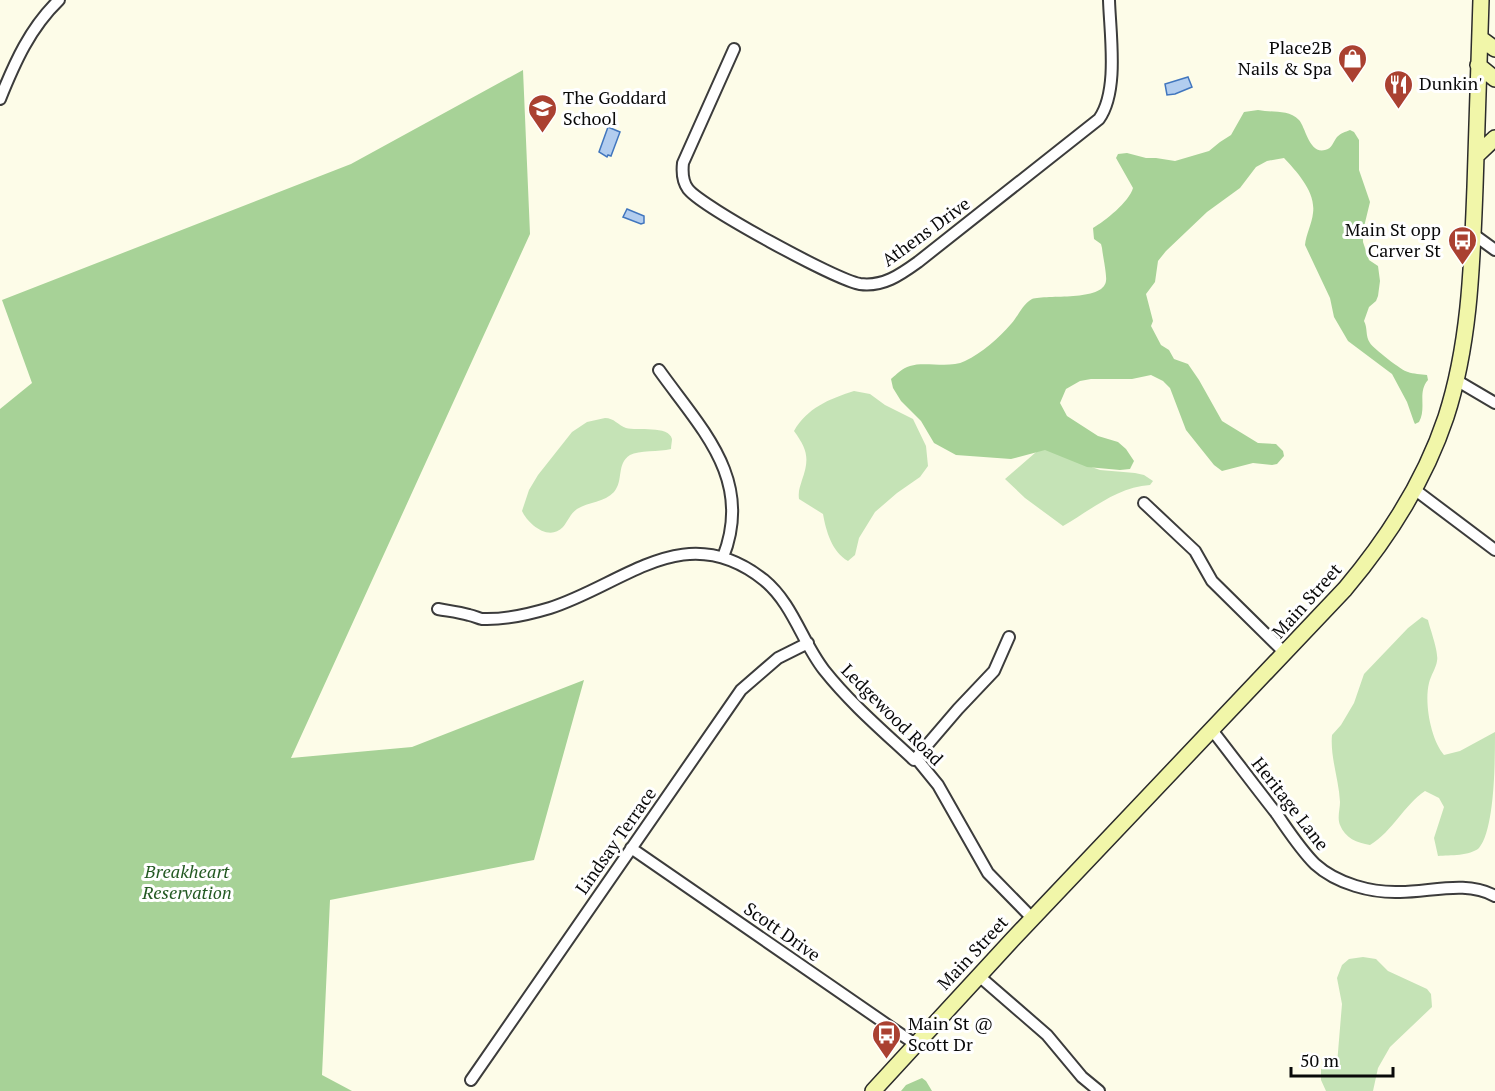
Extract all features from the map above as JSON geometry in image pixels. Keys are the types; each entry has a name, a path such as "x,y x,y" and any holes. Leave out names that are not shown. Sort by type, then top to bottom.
{"main road":[{"name":"Main Street","path":"873,1091 1032,918 1285,653 1365,565 1414,489 1446,417 1456,380 1467,316 1473,234 1481,0"},
{"path":"1480,38 1495,49"},
{"path":"1478,65 1495,80"},
{"path":"1476,156 1495,138"}],"street":[{"path":"0,99 29,36 59,0"},
{"name":"Athens Drive","path":"734,49 685,158 682,172 686,185 695,195 728,217 815,264 847,280 873,284 899,276 1099,119 1107,104 1111,87 1109,0"},
{"path":"1473,234 1495,250"},
{"path":"659,370 715,447 724,465 731,497 731,516 730,538 723,556"},
{"path":"1456,380 1495,403"},
{"path":"1414,489 1495,550"},
{"path":"1144,503 1195,551 1212,581 1285,653"},
{"name":"Ledgewood Road","path":"438,609 481,619 517,616 566,602 649,562 690,555 723,556 748,570 780,596 823,668 856,707 914,760 916,758 938,785 988,873 1032,918"},
{"path":"916,758 994,671 1009,637"},
{"name":"Lindsay Terrace","path":"471,1080 741,690 778,658 808,643"},
{"name":"Heritage Lane","path":"1212,730 1297,842 1316,864 1338,879 1368,889 1400,892 1458,887 1495,896"},
{"name":"Scott Drive","path":"631,848 915,1044"},
{"path":"979,976 1047,1035 1082,1077 1099,1091"}],"green space":[{"name":"Breakheart Reservation","path":"523,70 530,234 291,758 412,747 584,680 534,860 330,900 322,1075 352,1091 0,1091 0,409 32,383 2,300 351,164"},
{"path":"1258,110 1285,113 1295,117 1315,148 1320,150 1329,148 1339,136 1350,130 1359,140 1359,170 1370,202 1363,231 1363,242 1369,260 1378,266 1380,281 1376,301 1369,307 1364,321 1370,343 1376,350 1405,371 1427,375 1428,380 1423,390 1419,422 1415,424 1407,402 1392,374 1348,341 1334,317 1330,298 1305,245 1313,213 1312,198 1309,190 1284,158 1267,161 1256,167 1240,188 1207,212 1166,251 1158,261 1155,282 1146,294 1153,321 1151,326 1161,345 1169,350 1174,359 1188,364 1222,421 1258,443 1276,444 1283,451 1284,456 1277,464 1253,463 1222,471 1214,465 1186,430 1170,388 1163,381 1151,375 1132,379 1080,381 1066,389 1060,403 1067,416 1098,436 1118,442 1126,449 1134,461 1130,469 1087,467 1045,450 1011,459 956,455 934,443 921,421 901,401 893,388 891,379 910,366 952,364 971,358 1001,335 1032,299 1085,295 1103,288 1106,278 1102,248 1101,244 1094,239 1093,228 1122,205 1133,188 1116,158 1118,154 1127,153 1146,158 1175,161 1209,151 1231,135 1244,112"},
{"path":"854,391 870,394 885,405 913,419 926,446 928,466 920,477 875,512 859,538 855,555 848,561 834,547 823,514 799,499 806,454 794,431 812,410 836,397"},
{"path":"605,418 626,428 665,432 672,439 671,449 630,455 621,467 619,482 614,492 601,500 577,509 557,531 545,532 534,526 522,511 529,490 538,475 572,432 587,422"},
{"path":"1043,446 1100,470 1135,473 1144,475 1153,481 1150,485 1115,495 1063,526 1025,498 1005,479"},
{"path":"1422,617 1428,620 1437,652 1436,666 1429,683 1427,701 1432,731 1439,748 1444,755 1460,751 1495,732 1493,793 1488,826 1479,848 1465,854 1438,856 1434,838 1444,807 1439,798 1425,791 1411,803 1385,833 1370,845 1348,837 1339,822 1340,802 1332,752 1332,735 1354,703 1364,674 1408,628"},
{"path":"1363,957 1376,959 1388,971 1427,989 1431,994 1432,1007 1390,1047 1378,1068 1373,1091 1326,1091 1321,1080 1321,1069 1337,1064 1342,1004 1337,978 1342,965 1349,959"},
{"path":"922,1078 932,1091 901,1091 906,1085"}],"water":[{"path":"1188,77 1192,87 1167,95 1165,84"},
{"path":"608,127 620,132 611,156 607,157 599,152"},
{"path":"627,209 644,216 644,223 623,217"}],"place":[{"name":"Place2B Nails & Spa","path":"1353,84"},
{"name":"Dunkin'","path":"1398,110"},
{"name":"The Goddard School","path":"542,134"},
{"name":"Main St opp Carver St","path":"1462,266"},
{"name":"Main St @ Scott Dr","path":"887,1060"}]}
